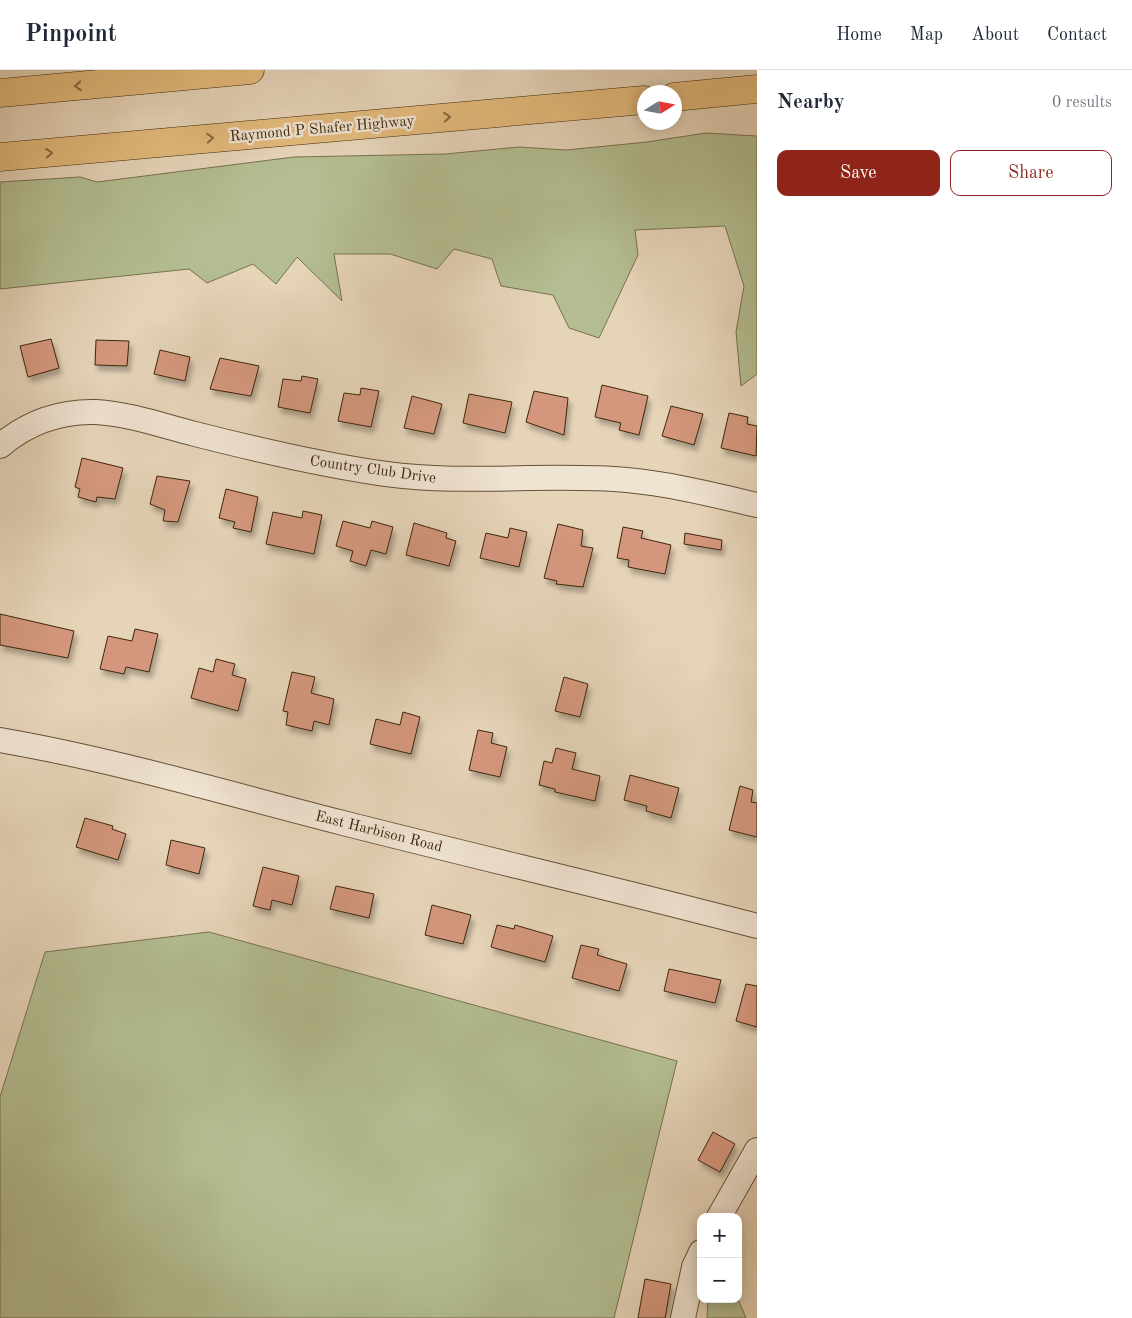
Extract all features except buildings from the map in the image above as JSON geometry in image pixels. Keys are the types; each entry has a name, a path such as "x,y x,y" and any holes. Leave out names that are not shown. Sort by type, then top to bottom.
{"highway":[{"path":"162,78 213,70"},
{"path":"0,93 250,70"},
{"path":"682,98 757,89"},
{"path":"682,99 757,96"},
{"name":"Raymond P Shafer Highway","path":"0,157 637,101"}],"street":[{"name":"Country Club Drive","path":"0,446 15,434 46,419 69,413 97,412 136,418 332,466 388,475 438,479 626,480 684,488 757,505"},
{"name":"East Harbison Road","path":"0,740 96,760 345,824 591,882 757,926"},
{"path":"721,1213 757,1150"},
{"path":"683,1318 694,1267 698,1258"}],"green space":[{"path":"706,133 757,136 757,374 741,386 736,332 744,286 725,226 635,230 638,255 599,338 569,328 553,295 501,286 492,259 454,249 437,269 390,254 334,254 342,301 297,257 276,284 253,264 207,283 189,269 0,289 0,182 80,177 97,182 294,157 445,154 519,147 566,150 647,142"},
{"path":"209,932 677,1061 614,1318 0,1318 0,1097 45,952"},
{"path":"708,1303 740,1303 746,1318 707,1318"}]}
